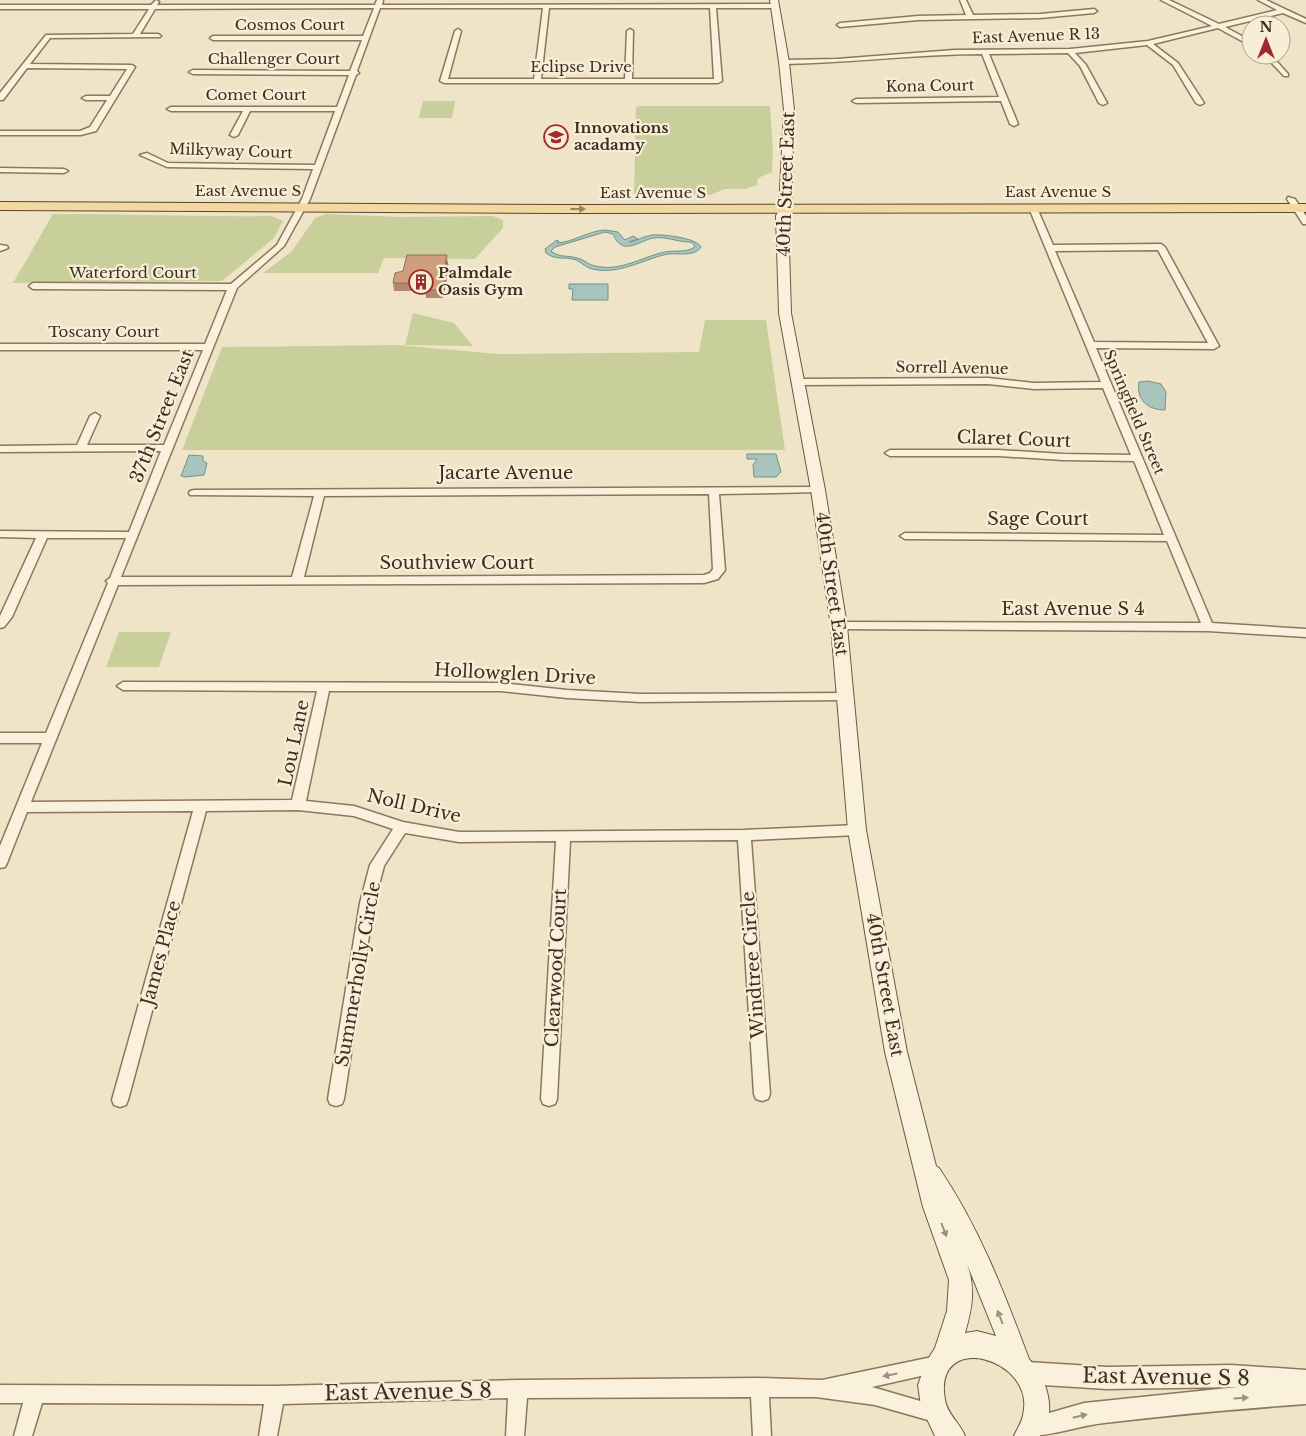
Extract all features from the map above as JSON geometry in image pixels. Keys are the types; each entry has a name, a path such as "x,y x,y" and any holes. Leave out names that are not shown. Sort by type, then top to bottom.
{"main road":[{"name":"40th Street East","path":"774,3 784,62 789,110 785,204 782,216 784,304 818,490 839,626 857,830 896,1052 935,1207 961,1280 959,1311 942,1360 932,1380 931,1396 944,1428"},
{"name":"East Avenue S","path":"0,198 304,203"},
{"name":"East Avenue S","path":"0,206 304,203 1300,203"},
{"name":"East Avenue S","path":"785,204 1033,208 1300,203"},
{"name":"40th Street East","path":"925,1166 948,1199 969,1240 1022,1368 1034,1386 1037,1415 1030,1432"},
{"path":"942,1360 959,1347 974,1344 1004,1352 1022,1368"}],"street":[{"path":"135,36 157,0"},
{"path":"963,0 970,16"},
{"path":"1164,0 1220,26 1241,38"},
{"path":"1261,0 1306,21"},
{"path":"0,7 152,7 379,3 546,7 626,3 713,6 774,3"},
{"name":"37th Street East","path":"0,862 112,581 233,287 280,246 304,203 355,73 379,3"},
{"name":"Eclipse Drive","path":"458,31 444,81 718,81 713,6"},
{"path":"537,81 546,7"},
{"name":"East Avenue R 13","path":"784,62 837,61 954,52 1070,50 1148,43 1285,10"},
{"path":"840,25 918,18 1040,16 1094,11"},
{"path":"628,81 630,31"},
{"path":"0,97 48,36 158,36"},
{"name":"Cosmos Court","path":"213,38 366,38"},
{"path":"1148,43 1176,64 1200,103"},
{"path":"1070,50 1083,65 1103,103"},
{"path":"984,51 1014,124"},
{"path":"1277,65 1286,74"},
{"path":"0,133 80,133 93,129 132,67 25,66"},
{"name":"Challenger Court","path":"193,72 355,73"},
{"path":"86,98 111,98"},
{"name":"Kona Court","path":"856,102 1004,99"},
{"name":"Comet Court","path":"171,109 341,109"},
{"path":"234,135 248,109"},
{"name":"Milkyway Court","path":"144,155 167,165 318,167"},
{"path":"0,170 64,170"},
{"path":"1300,203 1306,222"},
{"name":"Springfield Street","path":"1033,208 1208,627"},
{"path":"1049,248 1161,247 1214,346 1090,345"},
{"name":"Waterford Court","path":"32,286 233,287"},
{"name":"Toscany Court","path":"0,347 208,348"},
{"name":"Sorrell Avenue","path":"797,382 988,381 1034,386 1106,385"},
{"path":"80,449 95,416"},
{"path":"0,448 167,448"},
{"name":"Claret Court","path":"890,453 998,452 1063,457 1136,458"},
{"name":"Jacarte Avenue","path":"194,493 818,490"},
{"path":"297,581 320,491"},
{"name":"Southview Court","path":"112,581 704,579 714,576 719,570 714,491"},
{"path":"0,534 132,535"},
{"path":"0,624 6,617 43,534"},
{"name":"Sage Court","path":"905,536 1170,538"},
{"name":"East Avenue S 4","path":"839,626 1208,627 1306,633"},
{"name":"Hollowglen Drive","path":"123,686 501,687 567,694 641,698 846,696"},
{"name":"Lou Lane","path":"298,805 324,687"},
{"path":"0,738 50,738"},
{"name":"Noll Drive","path":"22,807 298,805 354,811 402,826 459,837 744,835 857,830"},
{"name":"James Place","path":"120,1100 201,806"},
{"name":"Summerholly Circle","path":"336,1099 367,903 378,865 402,826"},
{"name":"Windtree Circle","path":"744,835 762,1094"},
{"name":"Clearwood Court","path":"549,1099 563,837"},
{"name":"East Avenue S 8","path":"816,1388 942,1360"},
{"name":"East Avenue S 8","path":"1022,1368 1107,1378 1230,1376 1306,1381"},
{"path":"759,1387 762,1436"},
{"name":"East Avenue S 8","path":"0,1394 275,1395 518,1390 816,1388 875,1396 944,1428"},
{"path":"515,1436 518,1390"},
{"name":"East Avenue S 8","path":"1030,1432 1084,1414 1177,1402 1306,1393"},
{"path":"23,1436 35,1394"},
{"path":"268,1436 275,1395"}],"green space":[{"path":"423,101 455,101 452,118 419,118"},
{"path":"770,106 773,151 772,172 758,178 757,185 746,189 725,189 710,195 634,194 636,107"},
{"path":"53,214 272,216 283,221 274,238 222,281 13,283"},
{"path":"326,214 402,217 493,216 503,220 503,228 475,259 384,258 378,273 263,273 292,251 315,218"},
{"path":"413,313 454,323 473,346 405,345"},
{"path":"705,320 766,320 785,450 182,450 222,347 398,345 498,354 699,352"},
{"path":"119,632 171,632 159,667 106,667"}],"water":[{"path":"599,231 618,232 625,240 633,236 638,239 629,242 657,235 679,237 693,241 701,247 691,253 668,254 619,269 609,270 589,268 576,260 557,258 546,253 545,249 557,240 559,241 557,243 569,241","holes":["605,232 613,234 617,241 625,246 635,245 650,239 667,238 693,243 695,247 684,251 656,254 614,267 593,265 574,257 560,256 551,251 555,247"]},
{"path":"569,284 608,284 608,300 572,300 573,289 569,289"},
{"path":"1148,381 1161,384 1166,392 1165,410 1153,408 1141,399 1139,382"},
{"path":"747,454 776,454 781,472 776,477 754,477 753,465 757,459 747,459"},
{"path":"189,455 203,456 203,461 207,463 204,475 181,476"}],"building":[{"name":"Palmdale Oasis Gym","path":"407,255 447,255 445,264 448,264 442,290 425,290 427,283 393,283 395,273 403,271"}],"place":[{"name":"Innovations acadamy","path":"556,137"},
{"name":"Palmdale Oasis Gym","path":"421,282"}]}
